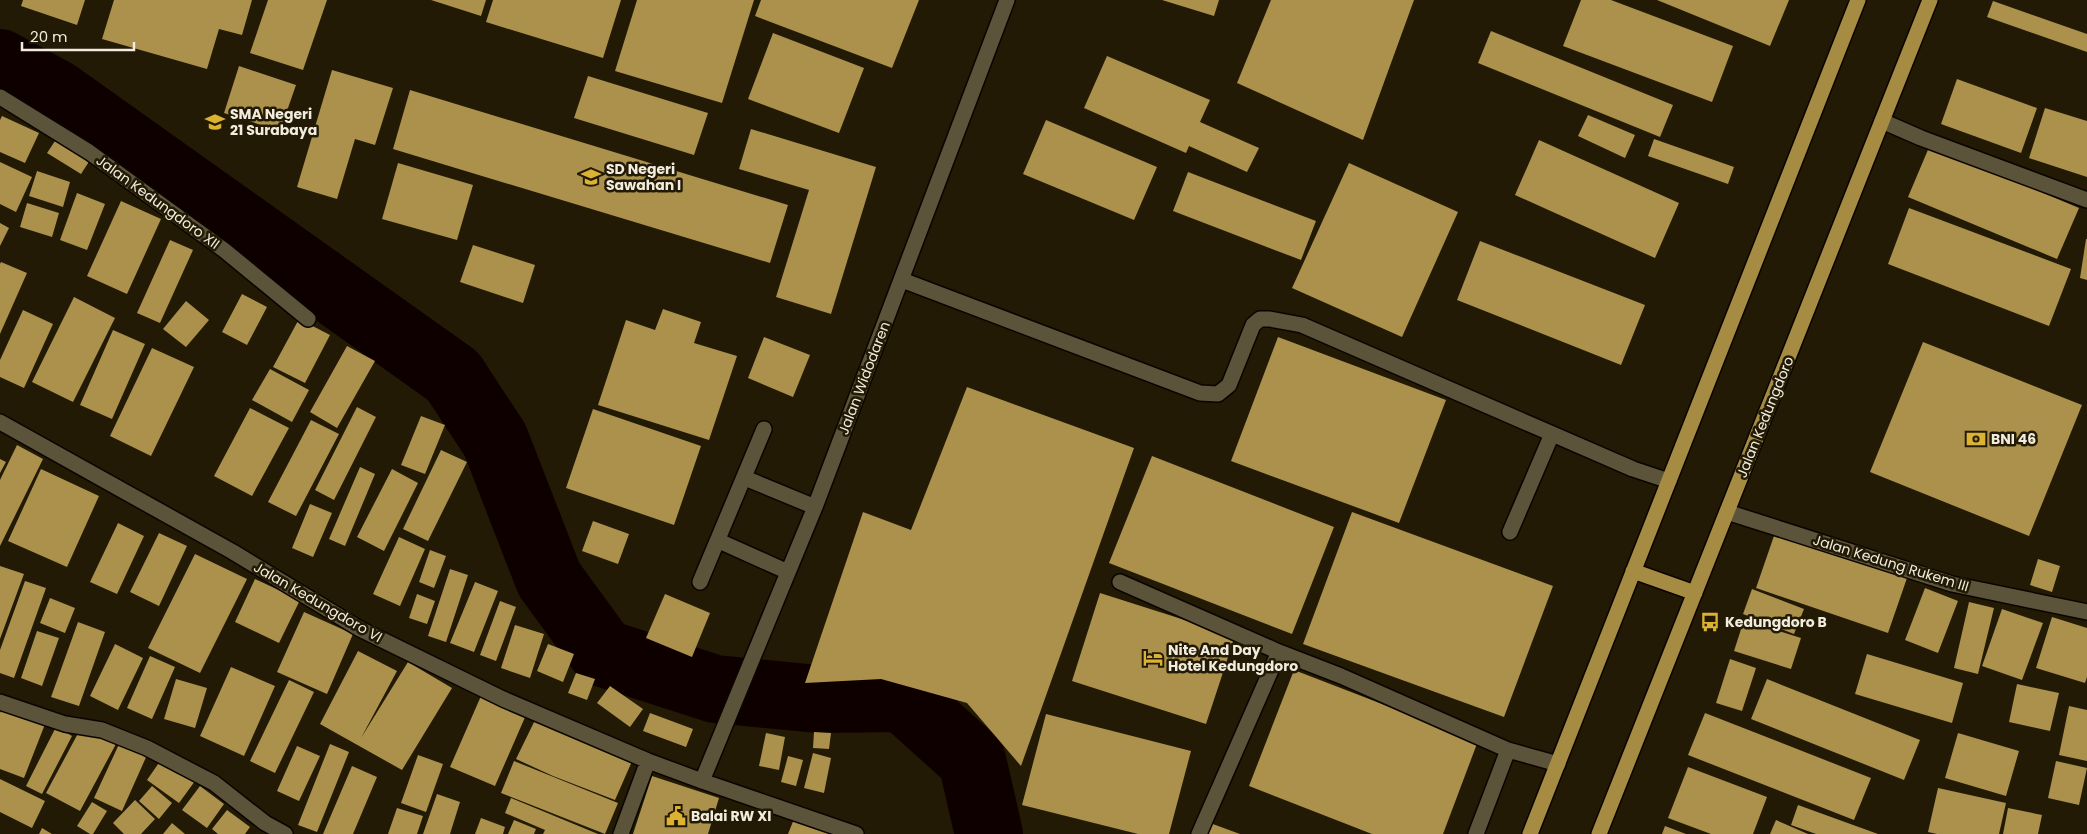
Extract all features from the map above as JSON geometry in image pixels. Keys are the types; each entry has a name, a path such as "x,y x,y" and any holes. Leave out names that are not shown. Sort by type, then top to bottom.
{"main road":[{"path":"1530,834 1858,0"},
{"name":"Jalan Kedungdoro","path":"1599,834 1930,0"},
{"path":"1633,571 1694,593"}],"street":[{"name":"Jalan Widodaren","path":"702,781 815,507 1007,0"},
{"name":"Jalan Kedungdoro XII","path":"0,97 89,152 224,250 308,318"},
{"path":"1882,121 1921,138 2087,200"},
{"path":"902,280 1200,393 1218,394 1228,385 1253,325 1260,319 1302,325 1633,469 1669,480"},
{"name":"Jalan Kedungdoro VI","path":"0,422 233,552 360,629 503,700 648,761 856,834"},
{"path":"700,582 719,541 764,429"},
{"path":"1510,532 1552,434"},
{"path":"745,478 815,507"},
{"name":"Jalan Kedung Rukem III","path":"1727,512 1952,584 2087,612"},
{"path":"719,541 788,572"},
{"path":"1120,582 1278,652 1341,676 1508,750 1558,764"},
{"path":"1199,834 1278,652"},
{"path":"0,702 65,724 102,730 147,748 214,783 261,829 285,834"},
{"path":"1476,834 1508,750"},
{"path":"621,834 648,761"}],"building":[{"path":"23,0 85,0 77,25 21,6"},
{"path":"114,0 252,0 242,35 219,29 207,69 102,39"},
{"path":"268,0 327,0 303,70 250,53"},
{"path":"431,0 486,0 481,16"},
{"path":"493,0 621,0 603,58 486,22"},
{"path":"637,0 754,0 722,103 615,71"},
{"path":"761,0 919,0 892,68 755,16"},
{"path":"1162,0 1219,0 1214,16"},
{"path":"1271,0 1414,0 1363,140 1237,83"},
{"path":"1581,0 1611,0 1733,46 1712,102 1563,46"},
{"path":"1657,0 1789,0 1770,46"},
{"path":"1993,1 2087,34 2087,52 1987,17"},
{"path":"1491,31 1673,105 1660,137 1478,63"},
{"path":"773,33 864,68 839,133 748,99"},
{"path":"1107,56 1210,100 1200,122 1259,148 1247,172 1189,146 1186,153 1084,108"},
{"path":"239,66 296,85 280,131 224,113"},
{"path":"332,70 393,88 375,145 355,139 337,199 297,187"},
{"path":"588,76 708,113 694,155 574,118"},
{"path":"1957,79 2037,108 2021,153 1941,124"},
{"name":"SD Negeri Sawahan I","path":"410,90 788,205 770,263 393,149"},
{"path":"2045,108 2087,121 2087,177 2029,158"},
{"path":"1588,115 1635,135 1625,158 1578,136"},
{"path":"2,116 39,133 25,163 0,152 0,120"},
{"path":"1046,120 1157,167 1134,220 1023,174"},
{"path":"751,129 876,167 831,314 776,297 809,190 739,169"},
{"path":"59,135 92,157 81,174 47,153"},
{"path":"1654,139 1734,167 1728,184 1648,156"},
{"path":"1539,140 1679,203 1655,258 1515,195"},
{"path":"1930,145 2079,208 2057,259 1908,197"},
{"path":"0,162 32,177 16,212 0,204"},
{"path":"398,163 473,185 457,240 382,219"},
{"path":"1349,163 1458,212 1402,337 1292,288"},
{"path":"37,171 70,182 63,207 29,196"},
{"path":"1188,172 1316,221 1301,260 1173,211"},
{"path":"77,193 105,204 87,250 60,240"},
{"path":"121,201 161,219 127,294 87,276"},
{"path":"27,203 59,213 52,237 20,227"},
{"path":"1909,208 2071,269 2049,326 1888,264"},
{"path":"0,223 9,228 0,246"},
{"path":"2087,239 2087,280 2080,278"},
{"path":"170,240 193,250 160,323 137,313"},
{"path":"1480,241 1645,305 1621,365 1457,300"},
{"path":"473,245 535,265 523,303 460,282"},
{"path":"1,262 27,273 0,334 0,264"},
{"path":"242,294 267,307 247,345 222,332"},
{"path":"74,297 115,318 73,402 32,382"},
{"path":"186,301 209,320 186,347 163,329"},
{"path":"663,309 701,322 694,343 737,356 709,440 598,405 626,320 655,330"},
{"path":"23,310 53,324 24,388 0,377 0,360"},
{"path":"299,319 330,335 305,383 273,367"},
{"path":"113,330 145,344 112,419 80,405"},
{"path":"764,337 810,355 793,397 748,378"},
{"path":"1278,337 1446,400 1399,523 1231,461"},
{"name":"BNI 46","path":"1923,342 2082,405 2029,536 1870,472"},
{"path":"347,346 375,361 337,428 310,412"},
{"path":"152,348 194,367 151,456 110,436"},
{"path":"270,369 309,390 292,422 252,400"},
{"path":"967,387 1134,448 1021,766 967,703 881,679 805,683 863,512 911,530"},
{"path":"357,407 376,417 334,500 315,490"},
{"path":"250,408 289,428 252,496 214,476"},
{"path":"593,409 701,446 674,525 566,488"},
{"path":"421,416 445,425 425,474 401,465"},
{"path":"311,420 339,434 296,516 268,502"},
{"path":"17,445 43,459 0,546 0,480"},
{"path":"441,450 467,462 428,541 403,529"},
{"path":"1152,456 1334,527 1292,634 1109,563"},
{"path":"0,459 6,462 0,473"},
{"path":"360,467 375,474 345,546 329,539"},
{"path":"41,469 99,496 67,567 8,541"},
{"path":"392,469 418,483 384,551 357,537"},
{"path":"310,504 332,513 313,557 292,548"},
{"path":"1352,512 1553,586 1504,717 1303,644"},
{"path":"593,521 629,534 618,564 582,551"},
{"path":"118,523 144,536 117,594 90,582"},
{"path":"159,533 187,546 159,606 130,592"},
{"path":"1775,533 1907,578 1888,633 1756,588"},
{"path":"399,537 425,549 400,606 373,594"},
{"path":"430,550 446,556 434,588 419,582"},
{"path":"195,554 247,579 200,673 148,648"},
{"path":"2038,559 2060,566 2052,592 2030,585"},
{"path":"0,566 24,574 0,639"},
{"path":"450,569 468,575 446,642 428,636"},
{"path":"255,579 300,600 279,643 235,622"},
{"path":"25,581 46,588 14,678 0,673 0,650"},
{"path":"475,582 498,591 474,652 450,643"},
{"path":"1925,588 1958,601 1938,653 1905,640"},
{"path":"1752,589 1804,609 1794,634 1743,614"},
{"name":"Nite And Day Hotel Kedungdoro","path":"1100,593 1235,636 1206,724 1072,681"},
{"path":"417,594 435,601 427,624 409,618"},
{"path":"665,594 710,613 692,657 646,638"},
{"path":"50,598 75,608 65,633 40,623"},
{"path":"500,601 516,607 496,661 480,655"},
{"path":"1969,602 1994,608 1978,674 1954,668"},
{"path":"2002,609 2043,623 2022,680 1982,666"},
{"path":"304,612 353,634 327,694 277,672"},
{"path":"2052,617 2087,628 2087,677 2085,683 2036,668"},
{"path":"1744,620 1801,638 1791,669 1734,651"},
{"path":"78,622 105,632 79,706 51,697"},
{"path":"515,625 544,634 530,678 501,668"},
{"path":"37,631 59,638 42,686 21,678"},
{"path":"115,644 143,658 118,710 90,696"},
{"path":"548,644 574,654 563,682 537,671"},
{"path":"358,651 397,671 361,738 408,662 452,688 402,770 320,724"},
{"path":"1867,654 1963,683 1952,723 1855,694"},
{"path":"150,656 175,667 152,719 127,708"},
{"path":"1730,659 1756,668 1742,711 1716,703"},
{"path":"231,667 275,686 244,756 200,736"},
{"path":"1294,670 1478,741 1443,834 1372,834 1249,786"},
{"path":"576,673 595,679 587,700 568,693"},
{"path":"176,679 207,688 195,728 164,719"},
{"path":"1767,679 1920,740 1904,780 1751,719"},
{"path":"289,680 314,692 275,773 250,761"},
{"path":"2017,684 2059,693 2050,731 2009,722"},
{"path":"610,686 643,709 630,727 597,703"},
{"path":"481,696 526,715 495,786 450,767"},
{"path":"4,703 47,719 24,778 0,769 0,713"},
{"path":"2069,706 2087,710 2087,761 2059,755"},
{"path":"650,713 693,729 686,747 643,731"},
{"path":"1705,713 1871,778 1854,820 1688,755"},
{"path":"1046,714 1191,751 1169,834 1138,834 1022,805"},
{"path":"536,718 633,759 615,800 553,776 516,759"},
{"path":"82,726 116,744 80,811 46,793"},
{"path":"56,727 72,736 42,794 26,786"},
{"path":"814,732 831,733 829,749 813,748"},
{"path":"766,733 785,737 779,770 759,766"},
{"path":"1958,733 2019,751 2006,796 1945,778"},
{"path":"120,742 147,755 122,811 94,798"},
{"path":"330,744 349,752 317,832 298,825"},
{"path":"297,746 320,756 299,801 277,791"},
{"path":"813,753 831,758 824,793 804,788"},
{"path":"418,755 443,764 426,812 401,803"},
{"path":"788,756 803,760 796,786 781,782"},
{"path":"163,757 195,781 179,803 147,780"},
{"path":"514,761 618,803 605,834 501,793"},
{"path":"2056,761 2087,768 2079,805 2048,798"},
{"path":"352,766 377,777 353,834 323,834"},
{"path":"1688,767 1767,797 1753,834 1711,834 1668,818"},
{"name":"Balai RW XI","path":"652,776 719,798 708,834 633,834"},
{"path":"0,779 45,801 32,828 0,812"},
{"path":"152,786 172,803 159,819 139,801"},
{"path":"200,786 224,804 207,828 182,810"},
{"path":"1938,788 2006,803 1999,834 1937,834 1928,832"},
{"path":"437,794 460,802 450,834 423,834"},
{"path":"511,798 598,834 543,834 545,830 505,813"},
{"path":"135,800 155,819 141,834 124,834 113,823"},
{"path":"92,802 107,811 93,834 90,834 77,826"},
{"path":"1798,805 1878,834 1816,834 1791,825"},
{"path":"397,808 423,816 417,834 388,834"},
{"path":"2008,808 2042,815 2038,834 2003,834"},
{"path":"227,810 250,827 245,834 218,834 212,829"},
{"path":"481,818 505,827 503,834 475,834"},
{"path":"794,819 833,834 788,834"},
{"path":"514,820 536,829 534,834 508,834"},
{"path":"1776,820 1808,834 1770,834"},
{"path":"172,823 185,834 163,834"},
{"path":"1210,823 1240,834 1206,834"},
{"path":"1665,826 1686,834 1662,834"},
{"path":"42,828 52,834 39,834"}],"waterway":[{"path":"0,63 55,93 453,376 495,440 549,579 603,653 715,689 818,699 903,698 972,760 989,834"}],"place":[{"name":"SMA Negeri 21 Surabaya","path":"215,122"},
{"name":"SD Negeri Sawahan I","path":"591,177"},
{"name":"BNI 46","path":"1976,439"},
{"name":"Kedungdoro B","path":"1710,622"},
{"name":"Nite And Day Hotel Kedungdoro","path":"1153,658"},
{"name":"Balai RW XI","path":"676,816"}]}
